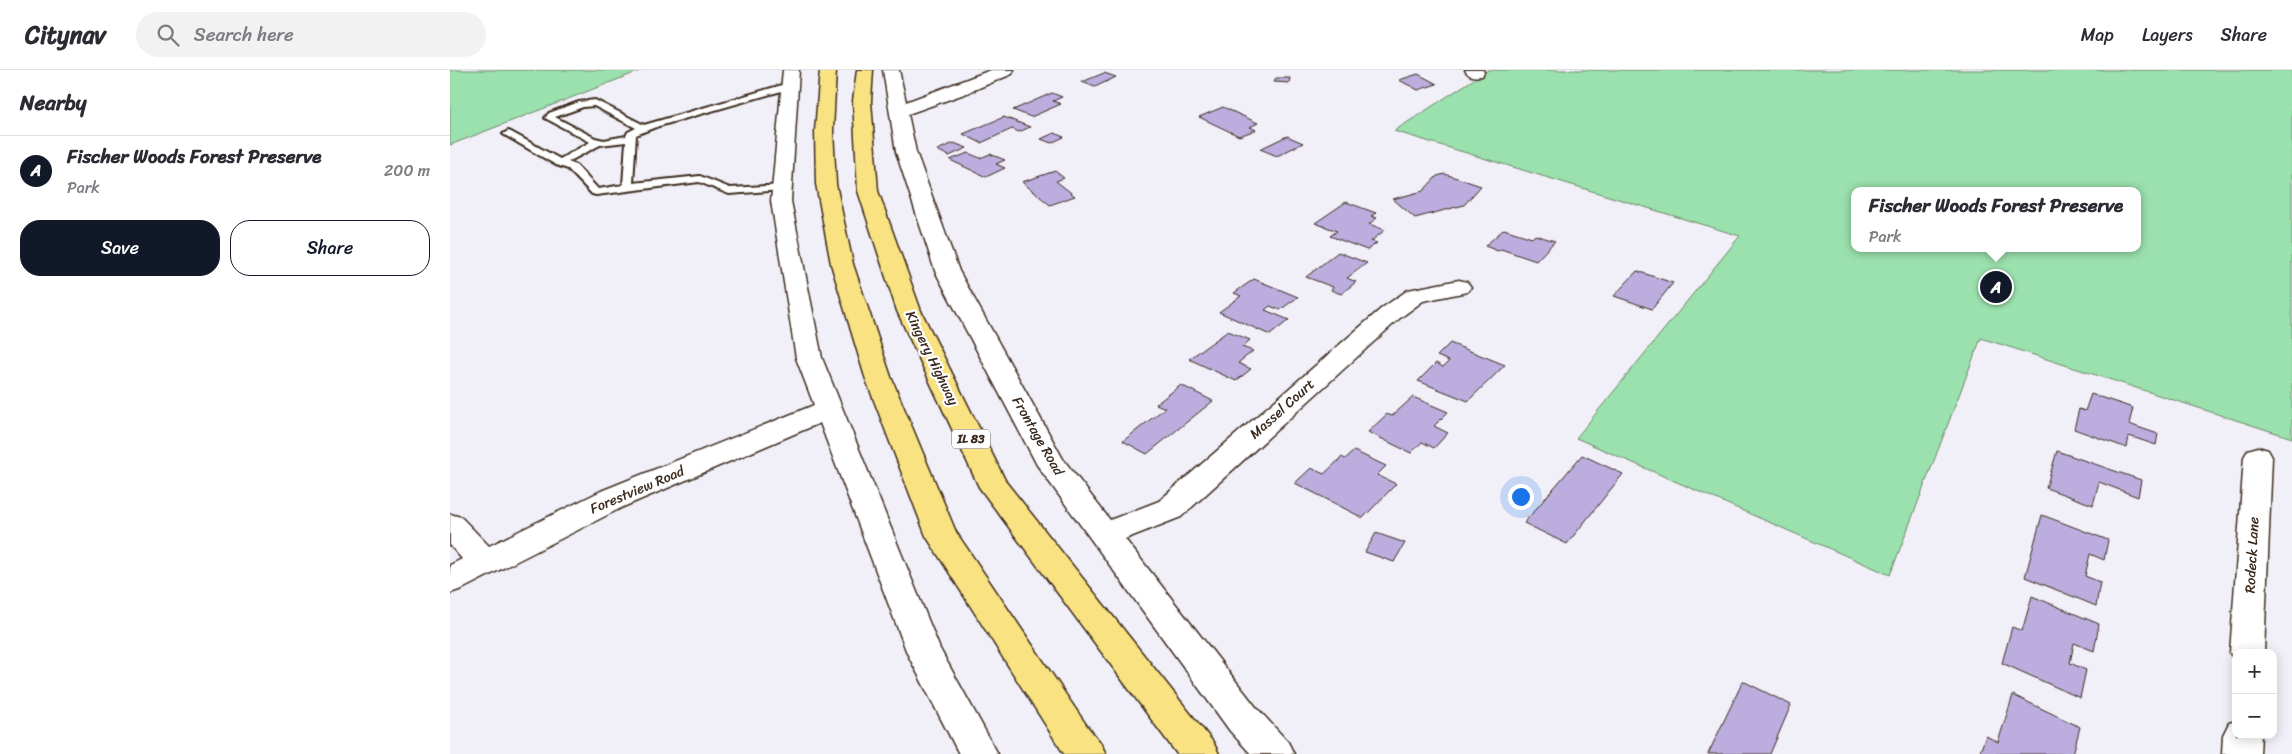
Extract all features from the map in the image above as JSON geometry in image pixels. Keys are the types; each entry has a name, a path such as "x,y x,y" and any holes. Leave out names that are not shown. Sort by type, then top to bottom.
{"highway":[{"path":"828,70 824,131 826,184 842,264 878,377 942,536 1074,738 1087,754"},
{"name":"Kingery Highway","path":"865,70 862,101 868,191 909,311 994,487 1200,754"}],"street":[{"name":"Frontage Road","path":"892,70 906,152 947,271 1052,465 1243,719 1275,754"},
{"path":"899,111 961,89 1006,70"},
{"path":"790,78 781,201 809,358 924,653 979,754"},
{"name":"Massel Court","path":"1105,534 1170,509 1391,313 1416,295 1459,286"},
{"name":"Forestview Road","path":"450,580 612,499 829,409"},
{"name":"Rodeck Lane","path":"2247,649 2258,457"},
{"path":"450,525 484,562"},
{"path":"2241,754 2242,739"}],"lane":[{"path":"628,187 631,134 642,128 698,114 790,78"},
{"path":"631,138 604,143 598,142 550,118 552,115 582,104 595,103 642,128"},
{"path":"508,134 560,163 572,166 596,192 700,179 729,191 782,187"},
{"path":"560,163 598,142"}],"green space":[{"path":"450,70 642,70 450,145"},
{"path":"1488,70 2292,70 2292,438 1981,338 1890,575 1576,438 1740,236 1394,131"}],"building":[{"path":"1104,73 1116,77 1095,87 1082,82"},
{"path":"1418,74 1437,84 1418,90 1399,80"},
{"path":"1276,78 1290,78 1289,83 1274,82"},
{"path":"1052,93 1062,97 1053,101 1061,104 1031,117 1013,110"},
{"path":"1223,107 1258,123 1250,127 1256,130 1239,136 1199,117"},
{"path":"1004,117 1030,127 1019,132 1012,129 981,143 963,134"},
{"path":"1054,133 1064,137 1051,143 1041,139"},
{"path":"1287,136 1303,143 1277,156 1260,149"},
{"path":"954,143 967,148 949,156 937,150"},
{"path":"968,153 980,158 990,154 1005,160 996,164 1005,168 986,177 950,160"},
{"path":"1055,171 1064,178 1056,181 1075,196 1050,205 1022,182"},
{"path":"1445,174 1481,186 1464,205 1415,218 1393,199 1423,191 1437,176"},
{"path":"1346,202 1376,213 1371,216 1377,218 1369,224 1385,230 1371,241 1377,243 1367,250 1330,236 1337,231 1315,223"},
{"path":"1504,229 1532,238 1535,235 1555,241 1536,261 1501,249 1498,251 1485,246"},
{"path":"1338,252 1367,263 1347,278 1356,282 1341,294 1331,290 1333,287 1306,277"},
{"path":"1637,271 1673,283 1652,309 1614,296"},
{"path":"1254,279 1298,297 1280,310 1270,306 1265,310 1289,320 1270,335 1219,312 1241,296 1234,293"},
{"path":"1228,331 1250,340 1242,347 1253,351 1238,363 1251,369 1236,381 1189,359"},
{"path":"1450,343 1505,365 1468,401 1418,381 1436,363 1443,367 1449,361 1437,356"},
{"path":"1181,385 1213,401 1147,454 1123,441 1165,408 1156,404"},
{"path":"2091,394 2133,408 2129,424 2158,434 2156,445 2129,436 2127,448 2074,429 2079,409 2085,411"},
{"path":"1413,397 1448,412 1434,426 1448,433 1434,448 1422,442 1411,453 1368,432 1387,414 1392,416"},
{"path":"1354,451 1386,466 1377,475 1396,484 1363,518 1295,483 1311,468 1324,474 1342,457 1345,459"},
{"path":"2057,451 2141,480 2138,497 2099,482 2093,505 2046,488"},
{"path":"1582,455 1623,474 1567,544 1524,523"},
{"path":"2042,515 2108,540 2104,560 2090,554 2085,576 2100,582 2096,606 2025,577"},
{"path":"1376,533 1405,543 1394,562 1365,552"},
{"path":"2032,596 2099,624 2094,651 2074,643 2070,663 2086,670 2080,698 2002,663 2012,627 2022,631"},
{"path":"1743,681 1791,705 1770,754 1708,754"},
{"path":"2013,695 2080,727 2073,754 1979,754 1986,736 1998,742"}],"place":[{"name":"Fischer Woods Forest Preserve","path":"1996,287"}]}
